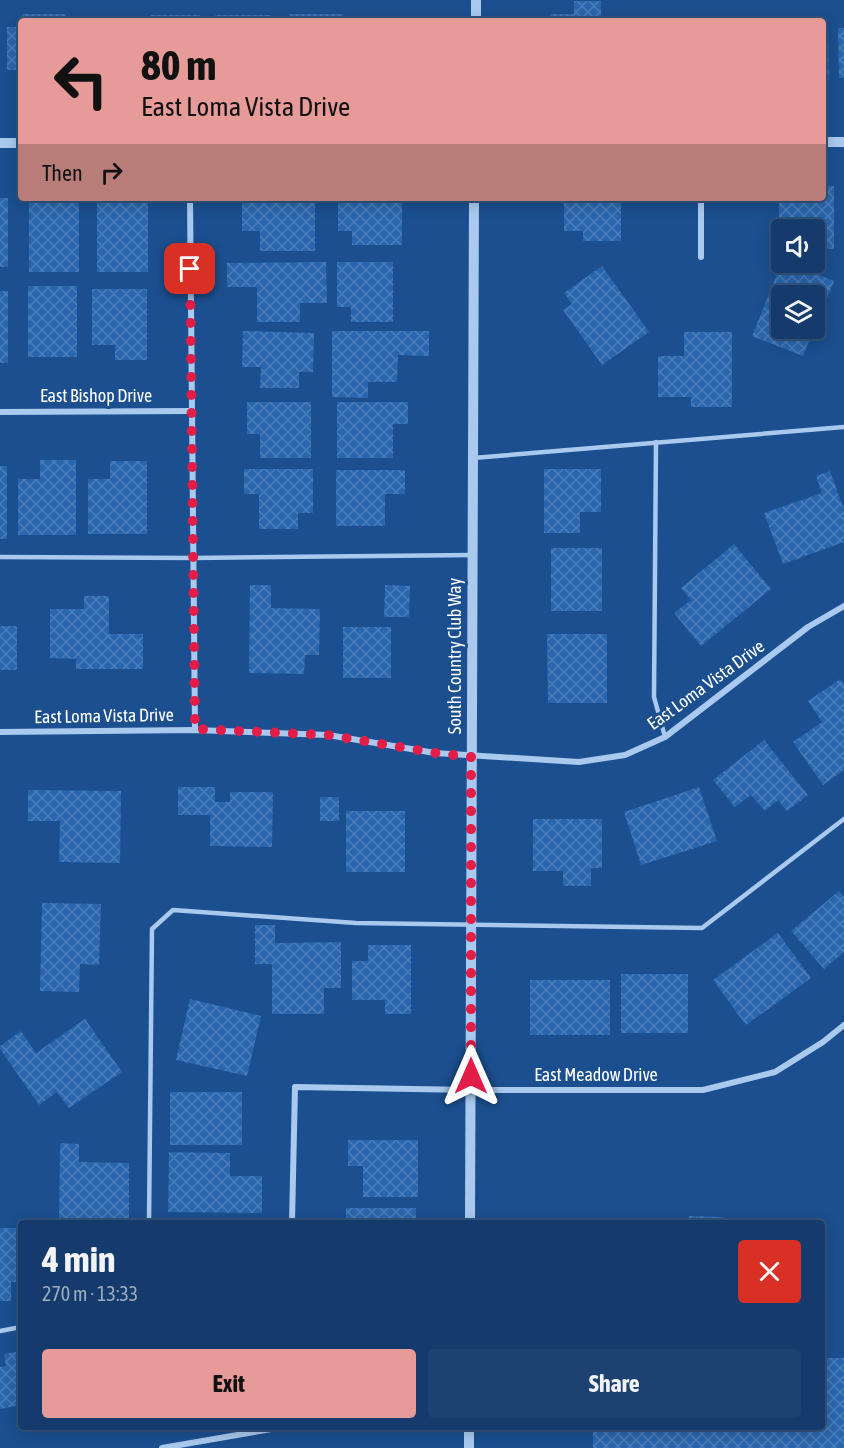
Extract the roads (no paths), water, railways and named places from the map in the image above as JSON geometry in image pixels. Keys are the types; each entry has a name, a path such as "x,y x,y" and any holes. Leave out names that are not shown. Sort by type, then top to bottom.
{"street":[{"path":"476,0 476,18"},
{"path":"826,142 844,142"},
{"path":"0,143 18,143"},
{"path":"189,201 195,729"},
{"name":"South Country Club Way","path":"470,1220 474,201"},
{"path":"701,201 701,257"},
{"name":"East Bishop Drive","path":"0,412 192,411"},
{"name":"East Loma Vista Drive","path":"0,732 195,729 328,735 471,757 579,762 625,755 665,738 808,627 844,606"},
{"name":"East Meadow Drive","path":"292,1220 295,1087 703,1090 775,1072 824,1042 844,1025"},
{"path":"162,1448 271,1430"},
{"path":"469,1430 469,1448"}],"lane":[{"path":"473,458 844,427"},
{"path":"656,442 654,697 665,738"},
{"path":"0,557 194,558 472,555"},
{"path":"149,1220 152,929 173,910 356,923 702,928 844,819"},
{"path":"0,1331 18,1328"}]}
